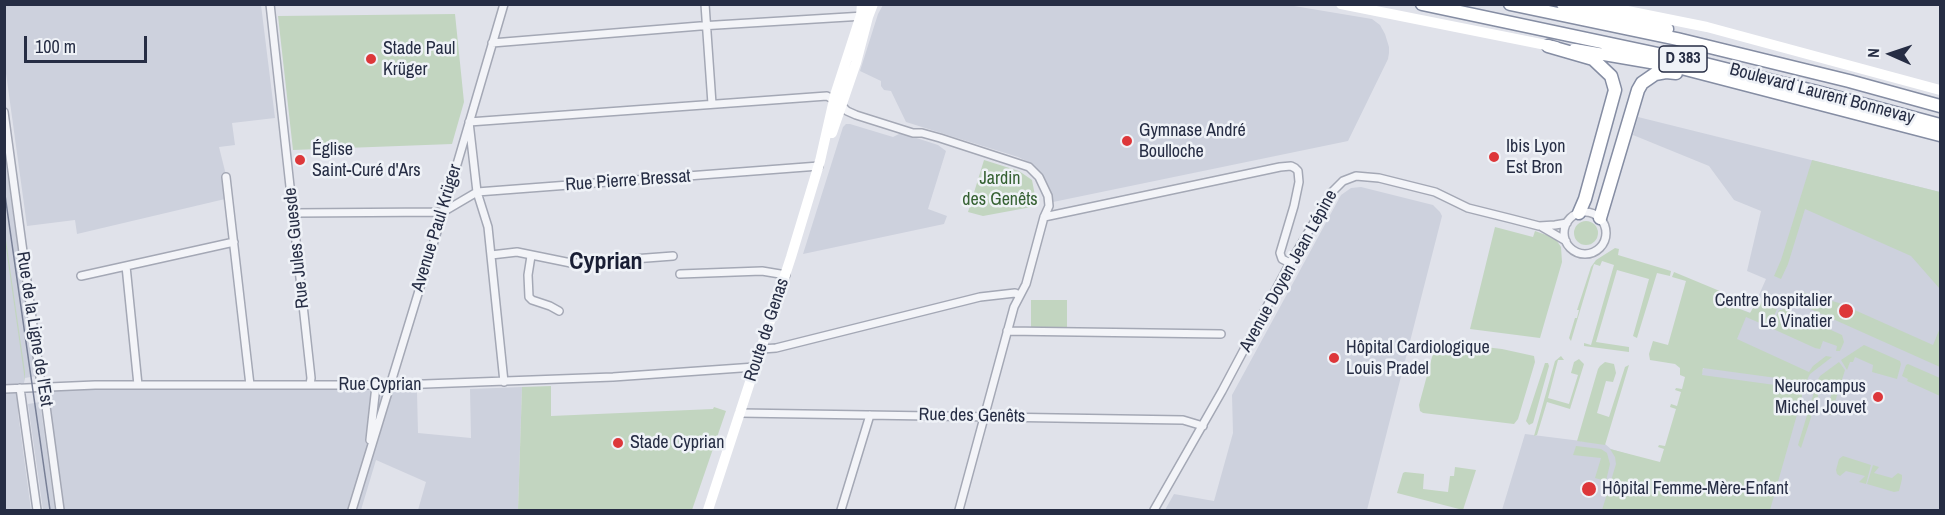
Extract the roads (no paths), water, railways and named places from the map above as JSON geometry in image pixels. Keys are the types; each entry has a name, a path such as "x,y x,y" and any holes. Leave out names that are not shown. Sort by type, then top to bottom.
{"highway":[{"name":"Boulevard Laurent Bonnevay","path":"1422,4 1705,64 1941,125"},
{"name":"Boulevard Laurent Bonnevay","path":"1510,4 1677,39 1850,81 1941,106"},
{"path":"1563,4 1799,61 1850,81"},
{"path":"1548,46 1593,59 1611,76 1616,90 1579,213"},
{"path":"1604,54 1674,66 1941,135"},
{"path":"1600,218 1635,97 1642,83 1660,73 1713,77"}],"main road":[{"name":"Route de Genas","path":"708,510 786,275 824,149 831,136 849,48 864,12 873,4"},
{"path":"1593,4 1707,27 1941,90"},
{"path":"1342,5 1548,46 1604,54"},
{"name":"Route de Genas","path":"838,103 856,63 864,12"}],"street":[{"name":"Rue Jules Guesde","path":"270,4 294,213 310,385"},
{"name":"Avenue Paul Krüger","path":"352,510 504,4"},
{"path":"705,4 712,104"},
{"path":"492,43 864,12"},
{"path":"849,48 856,63"},
{"path":"504,382 488,227 477,192 469,122 827,96 856,115 913,133 940,138 1029,167 1039,177 1048,196 1048,206 1026,284 1014,307 959,510"},
{"name":"Rue de la Ligne de l'Est","path":"4,112 60,510"},
{"name":"Rue Pierre Bressat","path":"443,212 477,192 819,166"},
{"path":"1044,217 1280,166 1291,166 1298,171 1299,182 1280,254 1282,259 1290,263"},
{"name":"Avenue Doyen Jean Lépine","path":"1154,510 1203,426 1290,263 1332,192 1343,181 1356,176 1378,178 1435,192 1477,211 1539,226 1566,241"},
{"path":"226,177 250,385"},
{"path":"294,213 443,212"},
{"path":"1589,212 1600,218 1605,228 1606,239 1600,248 1589,254 1578,253 1570,248 1566,241 1567,223 1579,213 1589,212"},
{"name":"Avenue Doyen Jean Lépine","path":"1539,226 1567,223"},
{"path":"81,276 234,242"},
{"path":"491,255 517,252 580,263 673,256"},
{"path":"531,256 528,275 529,297 559,311"},
{"path":"126,266 138,385"},
{"path":"680,274 762,271 786,275"},
{"path":"762,349 776,348 980,297 1015,293 1019,295"},
{"path":"1007,331 1221,334"},
{"name":"Rue Cyprian","path":"4,389 42,386 138,385 389,386 613,377 755,367"},
{"name":"Avenue Paul Krüger","path":"369,452 376,386"},
{"path":"20,388 37,510"},
{"name":"Rue des Genêts","path":"740,413 1183,420 1203,426"},
{"path":"841,510 870,415"}],"tram line":[{"path":"4,188 50,510"}],"place":[{"name":"Stade Paul Krüger","path":"371,59"},
{"name":"Gymnase André Boulloche","path":"1127,141"},
{"name":"Ibis Lyon Est Bron","path":"1494,157"},
{"name":"Église Saint-Curé d'Ars","path":"300,160"},
{"name":"Centre hospitalier Le Vinatier","path":"1846,311"},
{"name":"Hôpital Cardiologique Louis Pradel","path":"1334,358"},
{"name":"Neurocampus Michel Jouvet","path":"1878,397"},
{"name":"Stade Cyprian","path":"618,443"},
{"name":"Hôpital Femme-Mère-Enfant","path":"1589,489"}],"district":[{"name":"Cyprian","path":"606,263"}],"park label":[{"name":"Jardin des Genêts","path":"1000,189"}]}
